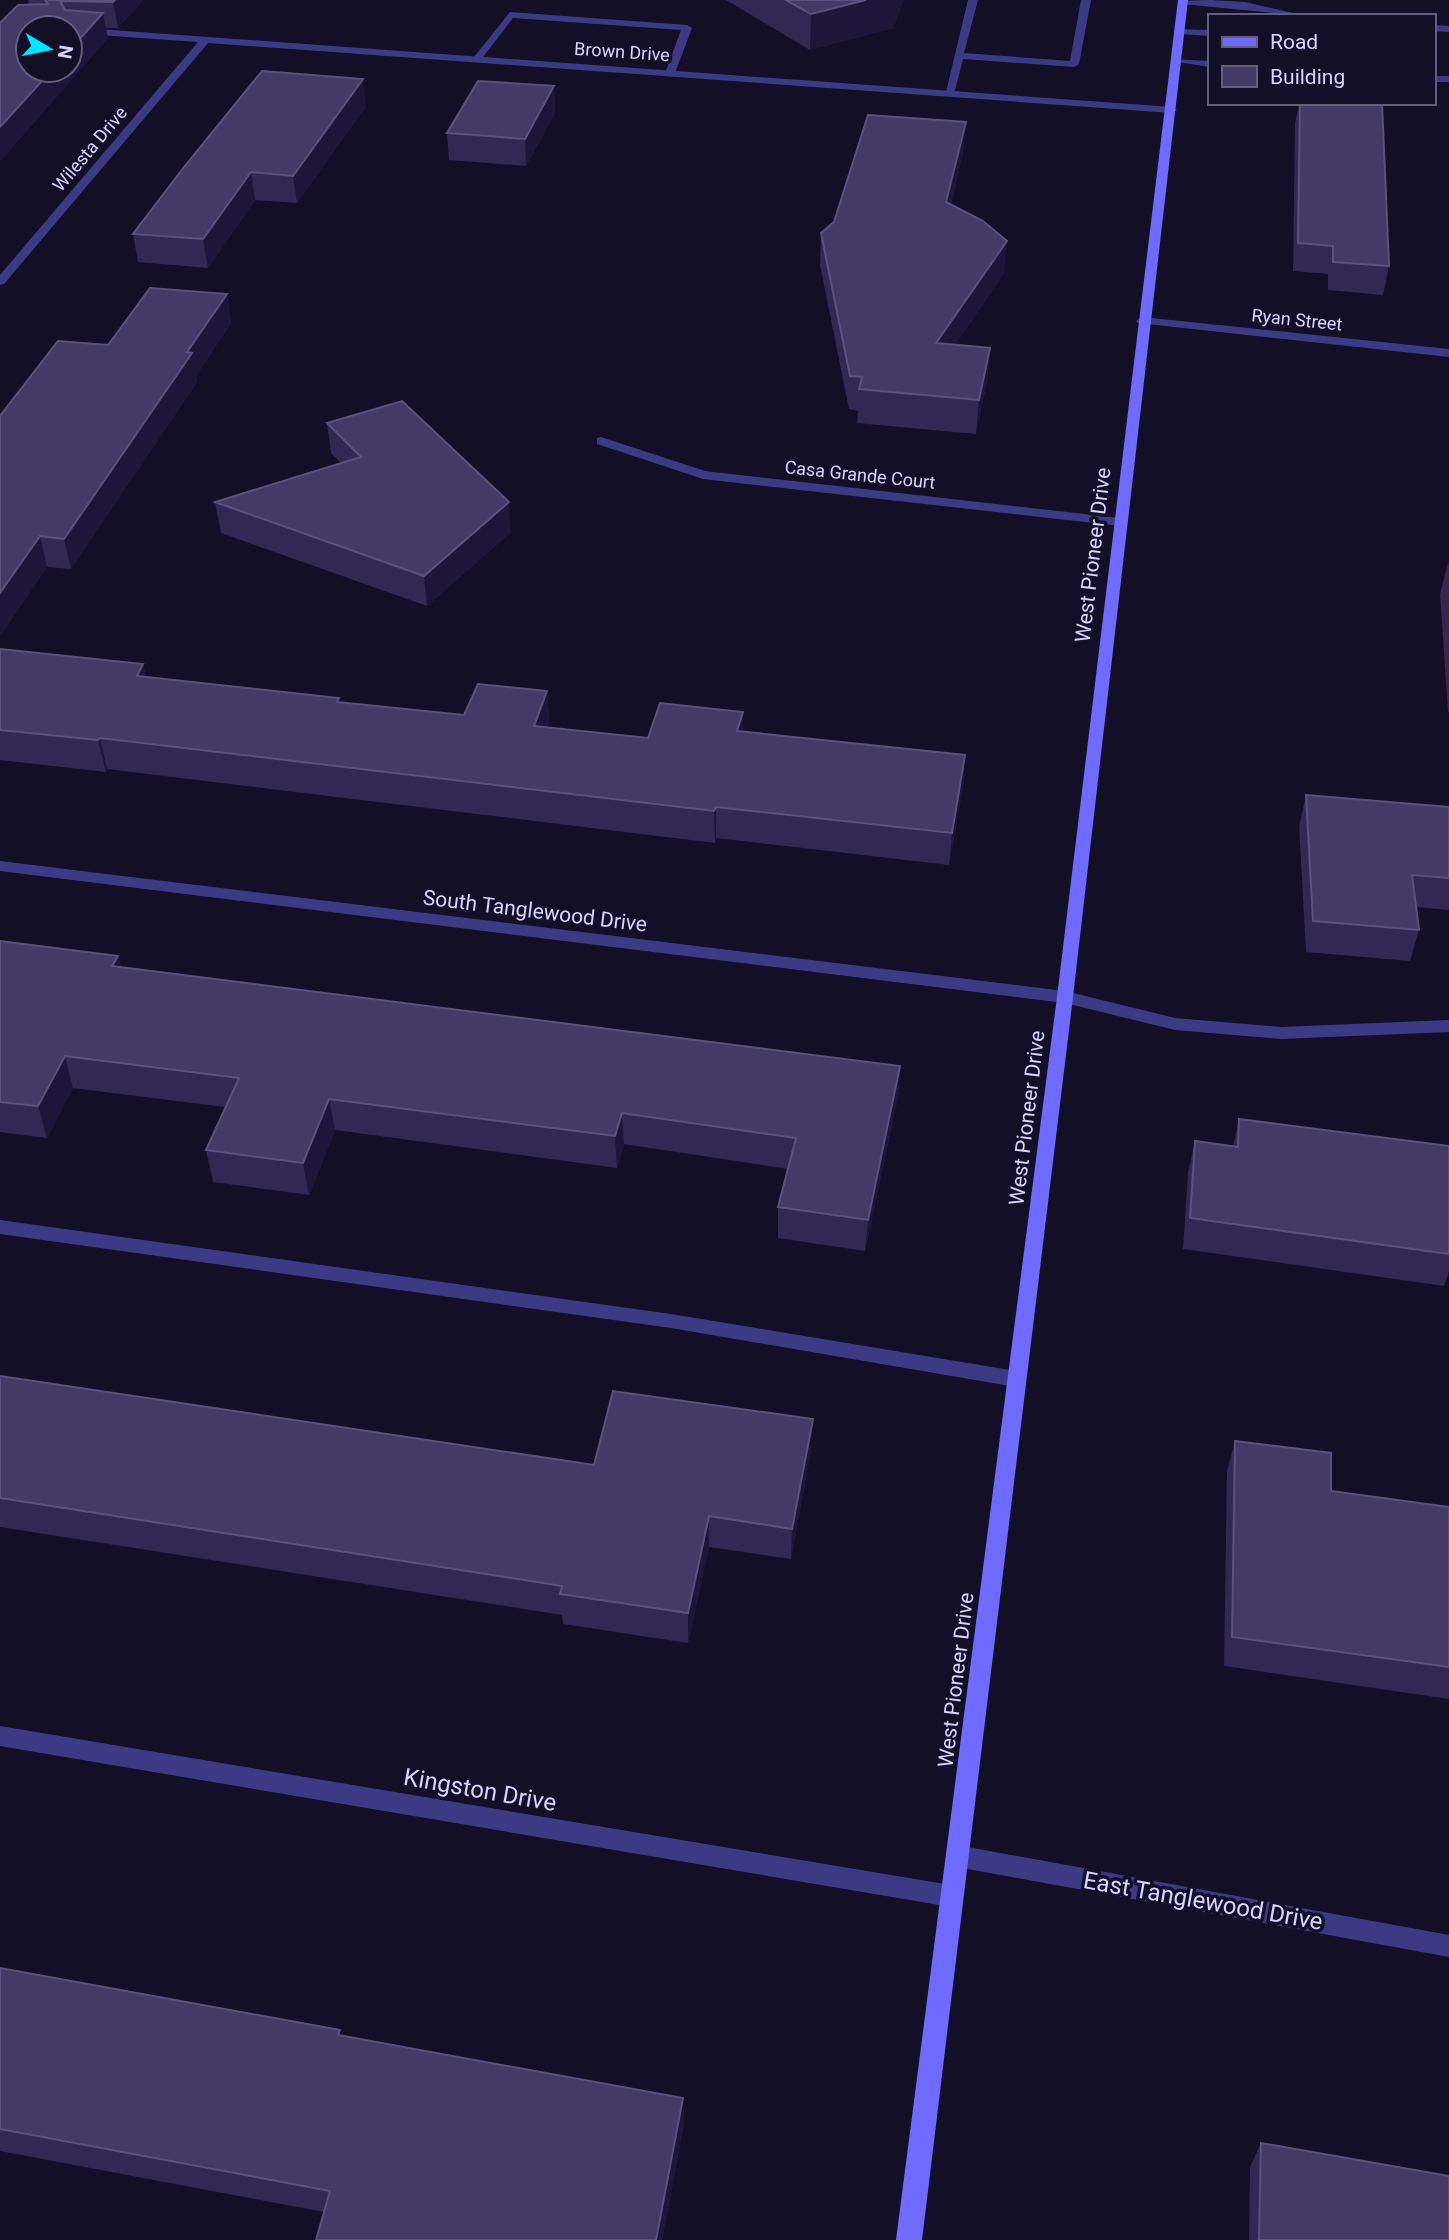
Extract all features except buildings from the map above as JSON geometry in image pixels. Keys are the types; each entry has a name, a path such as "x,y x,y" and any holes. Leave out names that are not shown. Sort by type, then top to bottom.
{"main road":[{"name":"West Pioneer Drive","path":"909,2240 1065,997 1142,321 1172,110 1182,0"}],"street":[{"path":"949,94 973,0"},
{"path":"959,56 1074,64 1086,0"},
{"path":"1182,0 1282,14"},
{"path":"477,59 510,15 687,28 670,73"},
{"name":"Brown Drive","path":"84,31 1172,110"},
{"path":"1179,31 1208,33"},
{"name":"Wilesta Drive","path":"0,282 206,39"},
{"path":"1177,61 1208,64"},
{"name":"Ryan Street","path":"1142,321 1449,353"},
{"name":"Casa Grande Court","path":"601,442 703,475 1120,522"},
{"name":"South Tanglewood Drive","path":"0,866 1065,997 1175,1024 1281,1033 1449,1027"},
{"path":"0,1227 671,1321 1016,1379"},
{"name":"Kingston Drive","path":"0,1736 951,1896"},
{"name":"East Tanglewood Drive","path":"957,1856 1449,1946"}]}
